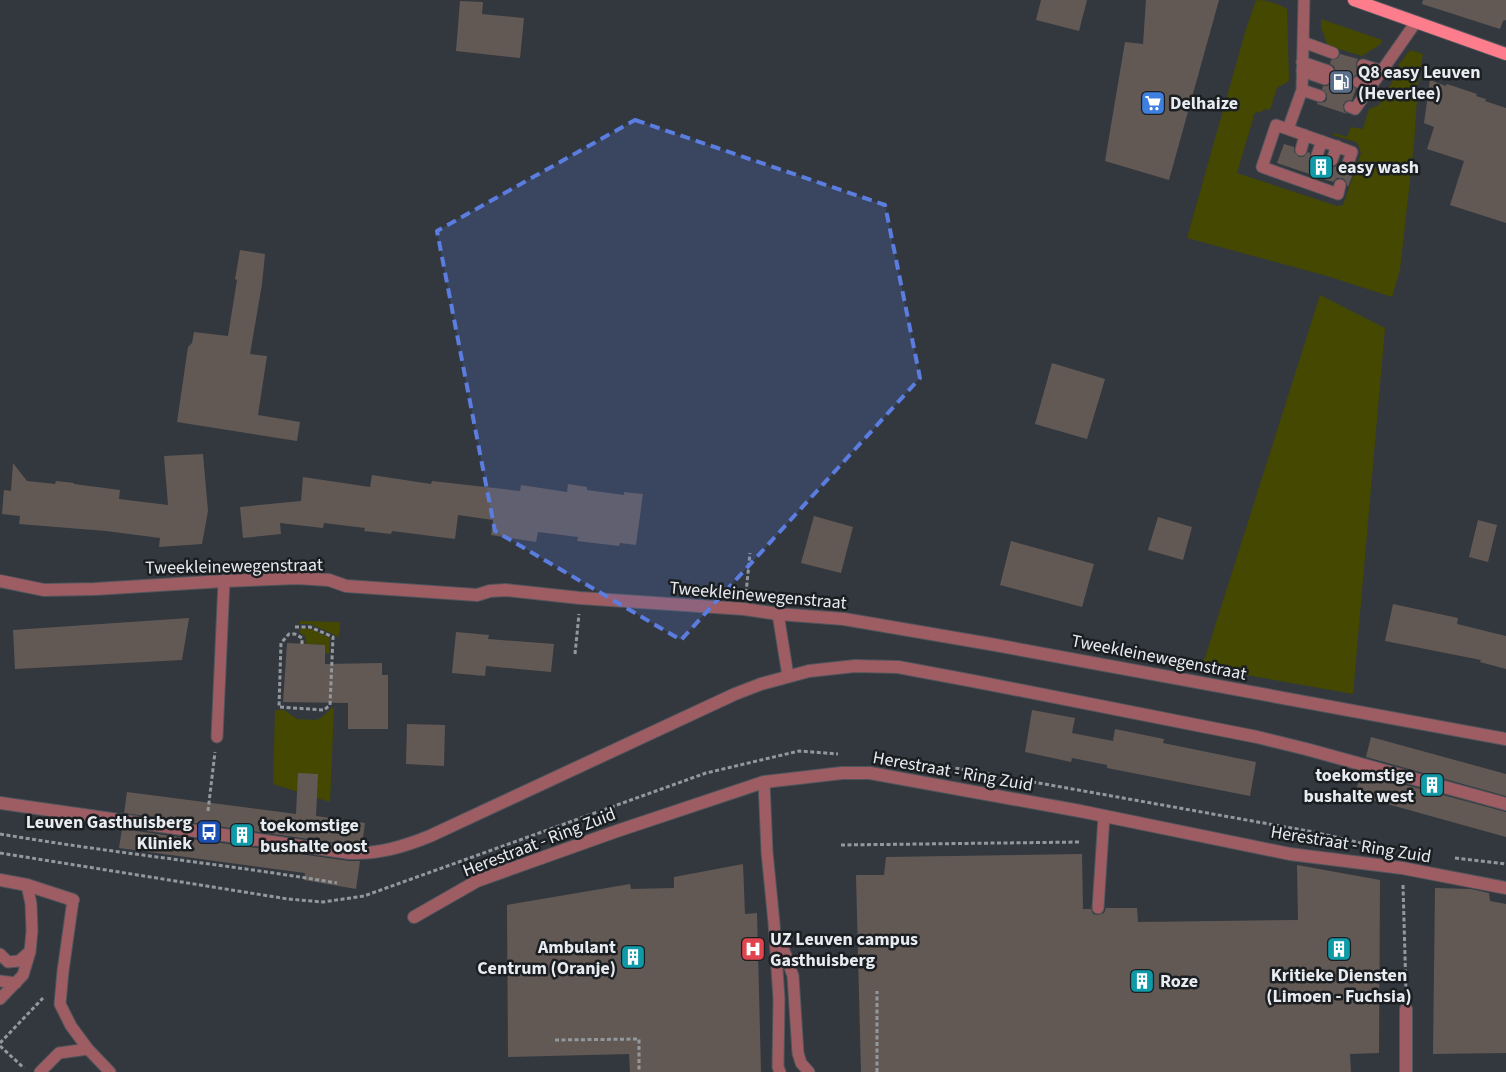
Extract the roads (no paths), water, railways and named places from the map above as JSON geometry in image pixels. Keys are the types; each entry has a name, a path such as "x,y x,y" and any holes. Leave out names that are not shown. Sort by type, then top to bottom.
{"main road":[{"path":"1354,0 1506,54"}],"street":[{"name":"Tweekleinewegenstraat","path":"0,581 44,590 297,578 329,580 346,586 477,595 490,591 506,590 580,598 744,608 778,614 844,619 990,644 1506,739"},
{"path":"0,803 350,853 367,854 382,852 430,836 735,694 761,684 809,671 855,666 898,667 928,672 1257,737 1506,804"},
{"name":"Herestraat - Ring Zuid","path":"414,917 477,881 635,824 764,782 842,773 870,772 1104,816 1290,854 1402,868 1506,888"},
{"path":"0,880 73,900"},
{"path":"1406,1009 1406,1072"}],"lane":[{"path":"1288,129 1302,90 1304,0"},
{"path":"1350,107 1355,108 1362,88 1382,71 1416,22"},
{"path":"1303,42 1333,54"},
{"path":"1363,65 1382,71"},
{"path":"1302,66 1326,75"},
{"path":"1302,90 1320,96"},
{"path":"1340,185 1338,194 1323,184 1293,173 1262,167 1276,125 1352,152 1347,166"},
{"path":"1301,150 1305,135"},
{"path":"1317,156 1322,141"},
{"path":"1332,160 1337,146"},
{"path":"217,737 224,580"},
{"path":"778,614 788,676"},
{"path":"764,782 767,852 779,999 778,1067 780,1072"},
{"path":"1098,908 1104,816"},
{"path":"1,998 23,976 30,952 32,931 31,904 27,886"},
{"path":"73,900 60,1004 71,1026 88,1049 110,1072"},
{"path":"774,923 793,976 798,1053 801,1063 809,1072"},
{"path":"0,954 8,962 19,961 30,952"},
{"path":"0,981 16,983"},
{"path":"40,1072 59,1053 88,1049"}],"place":[{"name":"Q8 easy Leuven (Heverlee)","path":"1341,82"},
{"name":"Delhaize","path":"1153,103"},
{"name":"easy wash","path":"1321,167"},
{"name":"toekomstige bushalte west","path":"1432,785"},
{"name":"Leuven Gasthuisberg Kliniek","path":"209,832"},
{"name":"toekomstige bushalte oost","path":"242,835"},
{"name":"UZ Leuven campus Gasthuisberg","path":"753,949"},
{"name":"Kritieke Diensten (Limoen - Fuchsia)","path":"1339,949"},
{"name":"Ambulant Centrum (Oranje)","path":"633,957"},
{"name":"Roze","path":"1142,981"}]}
